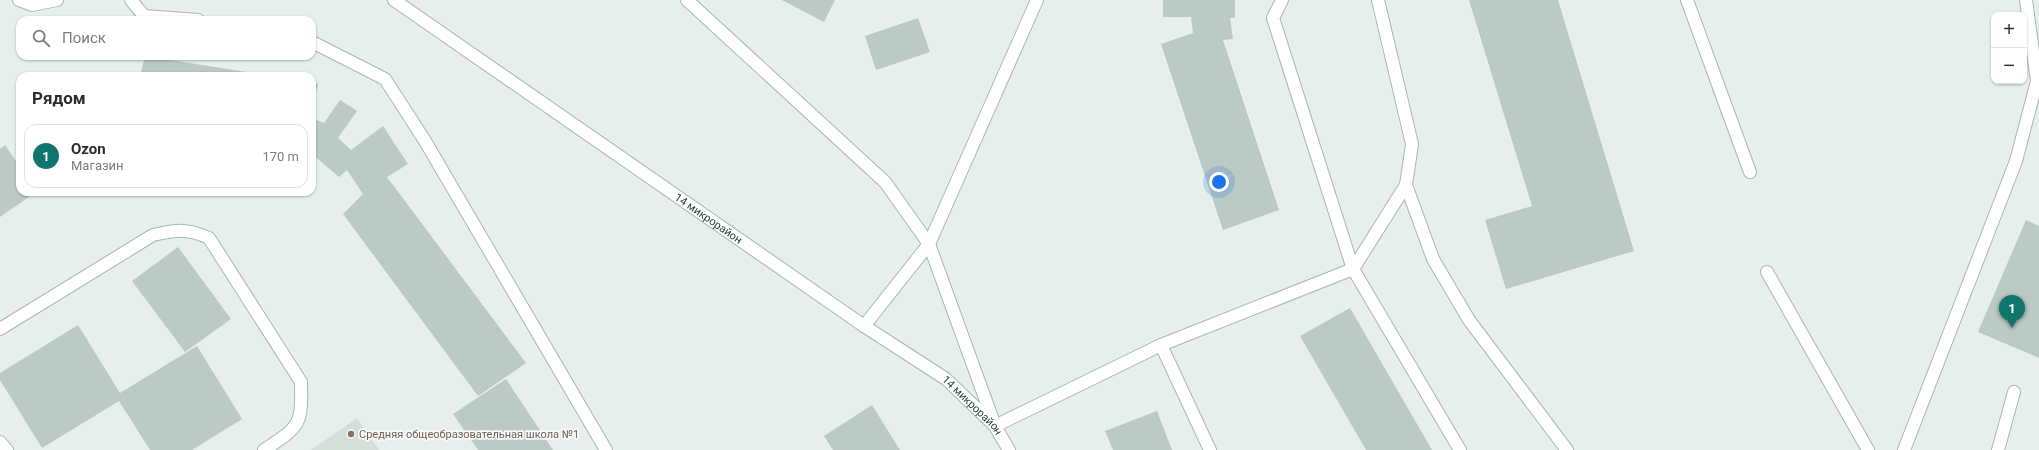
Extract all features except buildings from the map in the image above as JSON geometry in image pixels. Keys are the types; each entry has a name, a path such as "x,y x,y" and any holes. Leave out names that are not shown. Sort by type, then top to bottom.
{"street":[{"path":"19,0 32,5 57,0"},
{"path":"130,0 144,16"},
{"name":"14 микрорайон","path":"394,0 864,326 946,379 995,426 1009,450"},
{"path":"687,0 885,182 929,244 995,426 1161,345 1353,269 1406,185 1412,144 1378,0"},
{"path":"864,326 929,244 1037,0"},
{"path":"1282,0 1273,18 1353,269 1460,450"},
{"path":"1687,0 1750,172"},
{"path":"1904,450 2016,161 2037,81 2026,0"},
{"path":"316,44 385,79 425,140 606,450"},
{"path":"1406,185 1434,259 1469,320 1567,450"},
{"path":"0,329 153,235 179,230 195,232 209,238 301,382 302,408 293,431 264,450"},
{"path":"1767,272 1868,450"},
{"path":"1161,345 1210,450"},
{"path":"1998,450 2014,392"},
{"path":"0,442 7,450"}],"shaded area":[{"name":"Средняя общеобразовательная школа №1","path":"357,418 379,450 311,450"}],"place":[{"name":"Ozon","path":"2012,328"},
{"name":"Средняя общеобразовательная школа №1","path":"351,434"}]}
